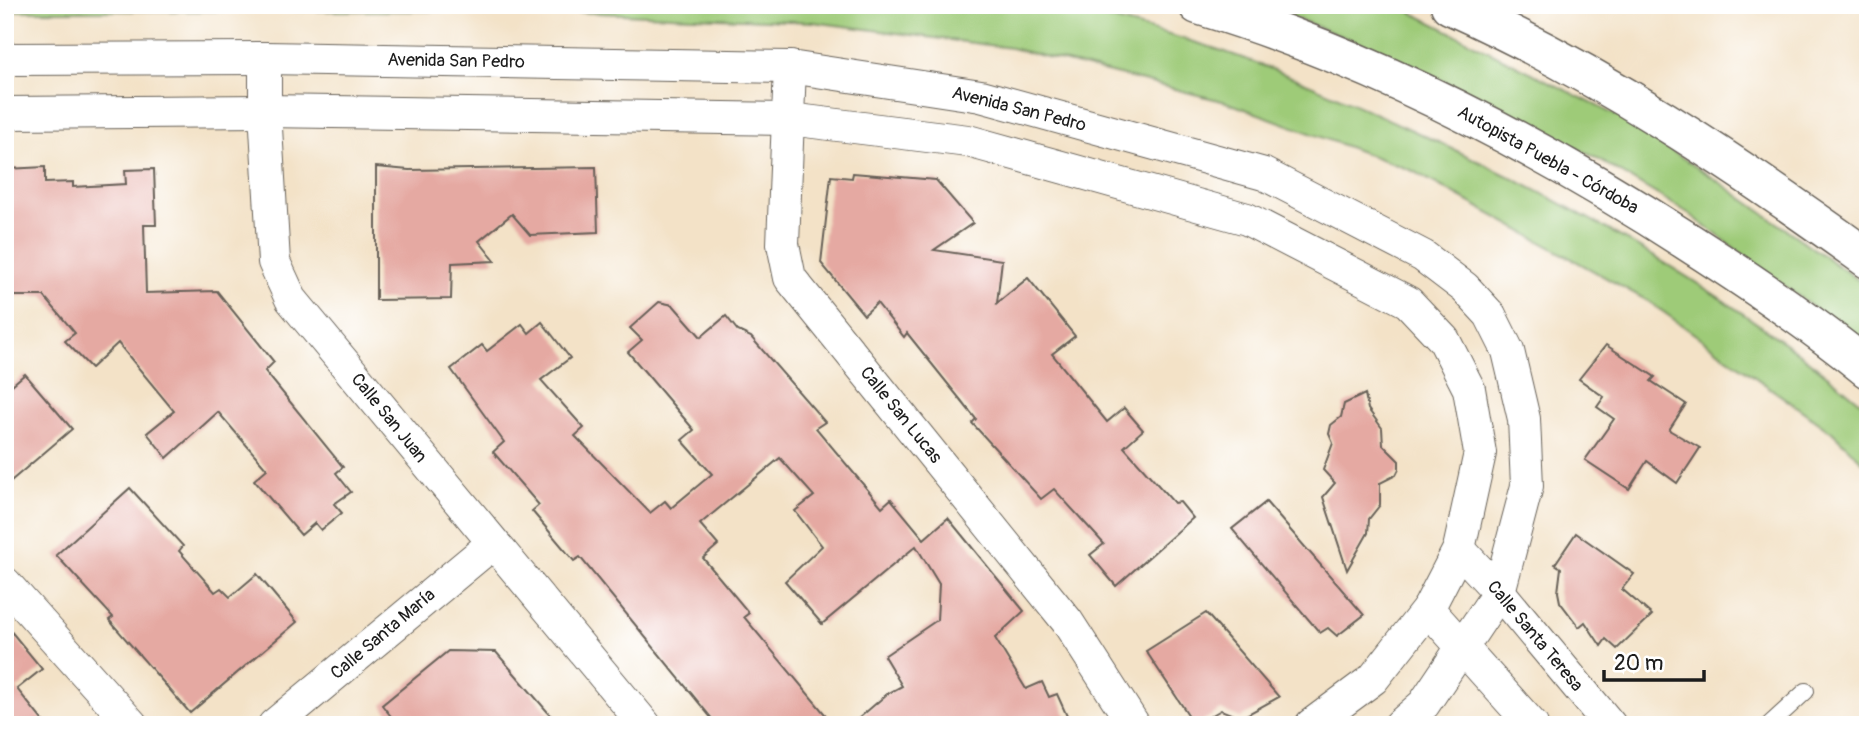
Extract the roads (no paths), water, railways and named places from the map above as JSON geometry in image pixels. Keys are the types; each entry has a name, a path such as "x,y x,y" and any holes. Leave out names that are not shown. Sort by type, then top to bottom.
{"highway":[{"name":"Autopista Puebla - Córdoba","path":"1198,5 1300,40 1393,78 1555,160 1721,263 1836,343 1868,369"},
{"path":"1450,5 1522,39 1663,118 1756,179 1868,259"}],"street":[{"name":"Avenida San Pedro","path":"5,59 265,58 790,67 981,96 1264,174 1423,256 1465,288 1490,315 1508,351 1524,419 1527,486 1499,592 1424,704 1400,725"},
{"name":"Calle San Juan","path":"265,58 265,111 274,262 291,299 645,725"},
{"name":"Calle San Lucas","path":"790,67 783,244 790,278 1067,621 1134,725"},
{"path":"5,113 265,111 789,119 968,141 1247,219 1408,302 1444,340 1469,390 1480,453 1459,549 1428,609 1373,679 1311,725"},
{"name":"Calle Santa María","path":"274,725 492,544"},
{"name":"Calle Santa Teresa","path":"1459,549 1499,592 1610,725"},
{"path":"5,583 132,725"},
{"path":"1428,609 1532,725"}],"lane":[{"path":"1769,725 1806,691"}]}
